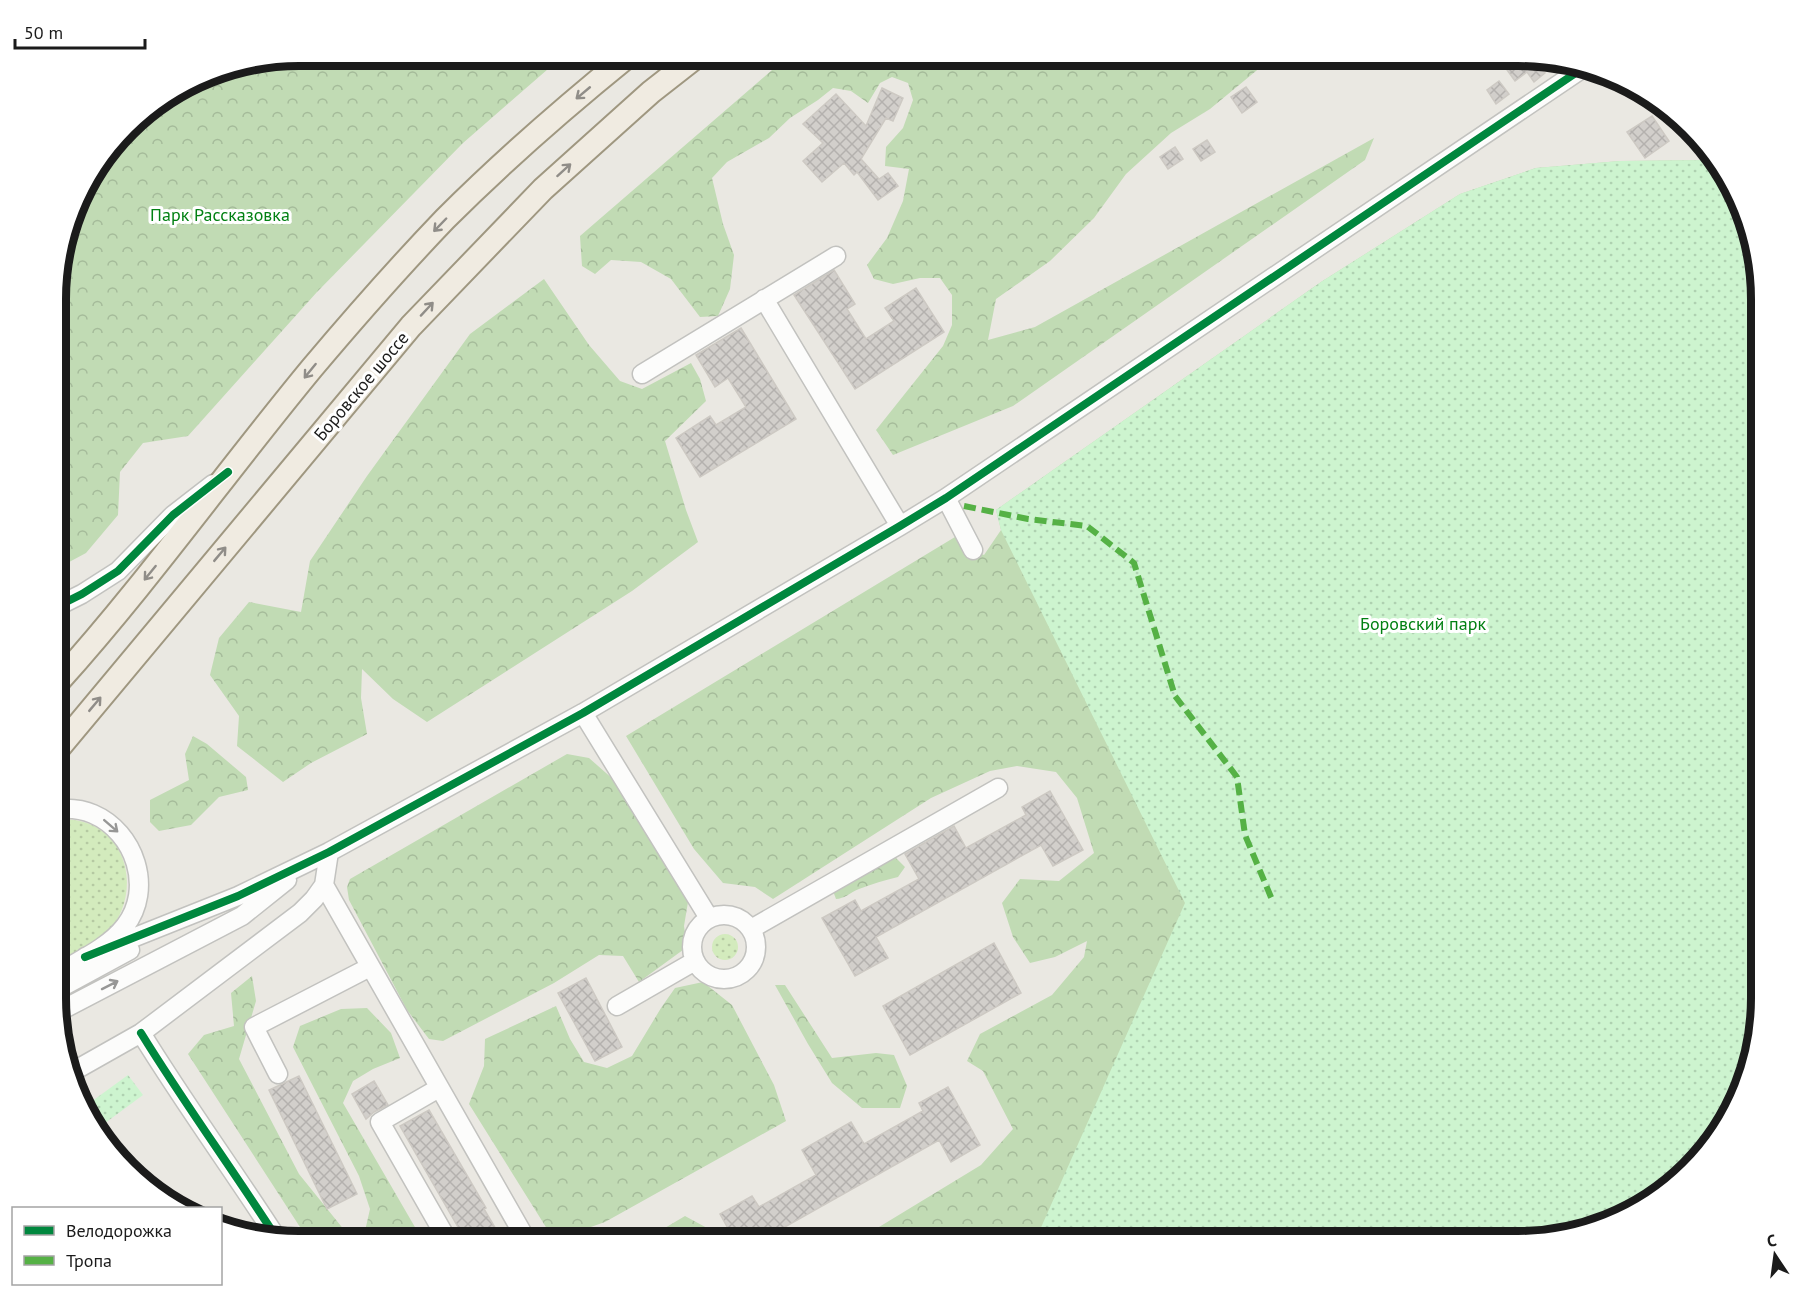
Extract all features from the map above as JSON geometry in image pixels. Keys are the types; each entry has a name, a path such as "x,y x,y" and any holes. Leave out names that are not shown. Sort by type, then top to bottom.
{"main road":[{"path":"66,673 166,553 228,472 338,338 444,220 545,126 616,66"},
{"name":"Боровское шоссе","path":"66,739 411,326 543,189 651,92 684,66"}],"street":[{"path":"85,957 238,896 329,852 583,713 900,526 946,498 1575,73"},
{"path":"642,374 836,256"},
{"path":"764,299 900,526"},
{"path":"66,602 118,571 173,515 228,472"},
{"path":"946,498 973,550"},
{"path":"583,713 710,918"},
{"path":"751,929 998,788"},
{"path":"66,809 92,813 107,822 125,840 133,854 137,869 138,893 134,909 126,924 117,934 66,968"},
{"path":"66,1008 242,916 281,885 329,852"},
{"path":"77,1069 141,1032 300,913 324,885 329,852"},
{"path":"66,985 131,949 281,885"},
{"path":"324,885 521,1231"},
{"path":"730,915 740,918 751,929 756,945 755,955 751,965 743,973 723,979 704,972 693,954 692,943 701,924 710,918 730,915"},
{"path":"617,1006 696,961"},
{"path":"278,1074 254,1027 370,967"},
{"path":"141,1032 271,1229"},
{"path":"440,1088 380,1122 442,1231"}],"green space":[{"name":"Парк Рассказовка","path":"284,66 552,66 463,143 317,292 188,436 143,443 120,472 118,515 86,553 66,564 66,284 70,254 78,224 90,196 114,157 134,134 182,97 224,78 254,70"},
{"path":"778,66 1262,66 1210,109 1171,133 1126,174 1094,218 1050,261 996,299 988,340 1035,327 1374,138 1365,160 1013,406 893,455 876,430 943,346 952,325 952,295 940,278 920,278 893,284 874,279 867,265 887,238 903,201 909,169 885,166 886,147 903,128 913,100 908,83 892,77 880,83 868,103 851,91 833,88 790,118 769,138 727,162 712,178 723,224 734,255 730,289 718,316 700,317 671,279 641,262 611,260 595,274 582,266 580,236"},
{"name":"Боровский парк","path":"1705,160 1727,196 1739,224 1747,254 1751,284 1751,1013 1747,1043 1739,1073 1727,1101 1703,1140 1683,1163 1660,1183 1621,1207 1593,1219 1563,1227 1533,1231 872,1231 981,1165 1013,1129 983,1071 967,1061 980,1034 1052,995 1084,957 1087,941 1055,957 1030,963 1013,937 1002,903 1020,879 1059,881 1094,853 1077,798 1056,772 1017,766 990,771 931,798 773,899 755,887 723,883 694,849 626,736 955,537 963,545 984,555 1001,530 996,510 1321,282 1460,194 1536,168 1620,161"},
{"name":"Боровский парк","path":"1705,160 1727,196 1739,224 1747,254 1751,284 1751,1013 1747,1043 1739,1073 1720,1114 1693,1152 1660,1183 1621,1207 1593,1219 1563,1227 1533,1231 1039,1231 1185,903 1001,530 996,510 1321,282 1460,194 1536,168 1620,161"},
{"path":"544,279 589,345 620,381 642,389 691,363 700,379 706,401 665,441 698,542 632,591 427,722 393,699 362,669 361,698 367,734 311,763 283,782 237,746 239,716 210,675 219,638 249,602 301,612 310,561 367,476 470,334"},
{"path":"193,736 207,744 246,777 248,790 219,797 191,825 159,831 150,822 150,800 189,780 185,754"},
{"path":"567,754 589,758 614,780 688,902 684,926 687,947 639,982 623,956 599,955 554,983 443,1041 429,1039 407,1010 349,900 347,887 350,879"},
{"path":"66,820 85,822 107,835 117,847 124,861 127,876 123,907 116,922 106,934 66,958"},
{"path":"895,857 905,867 898,877 869,885 836,899 833,891"},
{"path":"725,934 734,938 738,947 734,956 725,960 716,956 712,947 716,938"},
{"path":"252,976 256,1001 239,1059 299,1174 345,1231 303,1231 188,1054 204,1035 234,1026 231,993"},
{"path":"703,982 732,1005 774,1085 786,1121 605,1222 580,1231 548,1231 469,1104 484,1066 485,1039 556,1006 570,1039 584,1062 607,1068 632,1056 675,988"},
{"path":"775,985 785,985 832,1058 876,1053 894,1055 907,1086 900,1108 862,1108 832,1083"},
{"path":"367,1008 391,1033 400,1058 373,1069 353,1081 343,1103 417,1231 365,1231 370,1209 359,1176 293,1047 300,1026 341,1009"},
{"path":"128,1075 143,1095 103,1124 91,1102"},
{"path":"685,1216 713,1231 660,1231"}],"building":[{"path":"1512,66 1533,66 1540,67 1545,73 1534,82 1527,72 1515,81 1507,70"},
{"path":"1499,81 1509,94 1496,104 1487,90"},
{"path":"1246,87 1257,102 1242,113 1231,97"},
{"path":"882,88 903,98 893,121 886,118 861,159 879,179 888,173 898,186 878,200 857,172 854,175 844,163 822,182 803,161 823,143 803,124 836,94 866,126"},
{"path":"1652,116 1669,141 1645,158 1627,132"},
{"path":"1207,140 1215,152 1201,161 1193,149"},
{"path":"1175,147 1183,159 1168,169 1160,157"},
{"path":"834,270 855,304 847,309 866,339 894,321 885,308 916,288 944,332 855,389 794,295"},
{"path":"741,328 796,419 700,477 676,438 710,416 716,425 746,407 728,378 715,387 696,355"},
{"path":"1050,791 1083,850 1053,866 1041,845 876,937 888,958 855,976 822,918 855,900 861,911 919,879 905,854 954,826 966,848 1026,815 1022,807"},
{"path":"994,943 1021,993 910,1055 883,1006"},
{"path":"586,978 622,1047 595,1061 558,993"},
{"path":"299,1076 357,1194 327,1209 269,1090"},
{"path":"374,1081 388,1105 366,1119 352,1094"},
{"path":"948,1087 980,1145 951,1162 939,1140 778,1231 729,1231 720,1214 752,1196 759,1207 816,1175 802,1150 851,1122 864,1144 923,1111 919,1103"},
{"path":"429,1110 497,1231 460,1231 400,1126"}],"marked path":[{"path":"964,506 1028,519 1087,526 1134,563 1175,696 1237,777 1245,835 1273,902"}],"cycle path":[{"path":"85,957 238,896 329,852 583,713 900,526 946,498 1575,73"},
{"path":"66,602 118,571 173,515 228,472"},
{"path":"141,1033 271,1229"}]}
